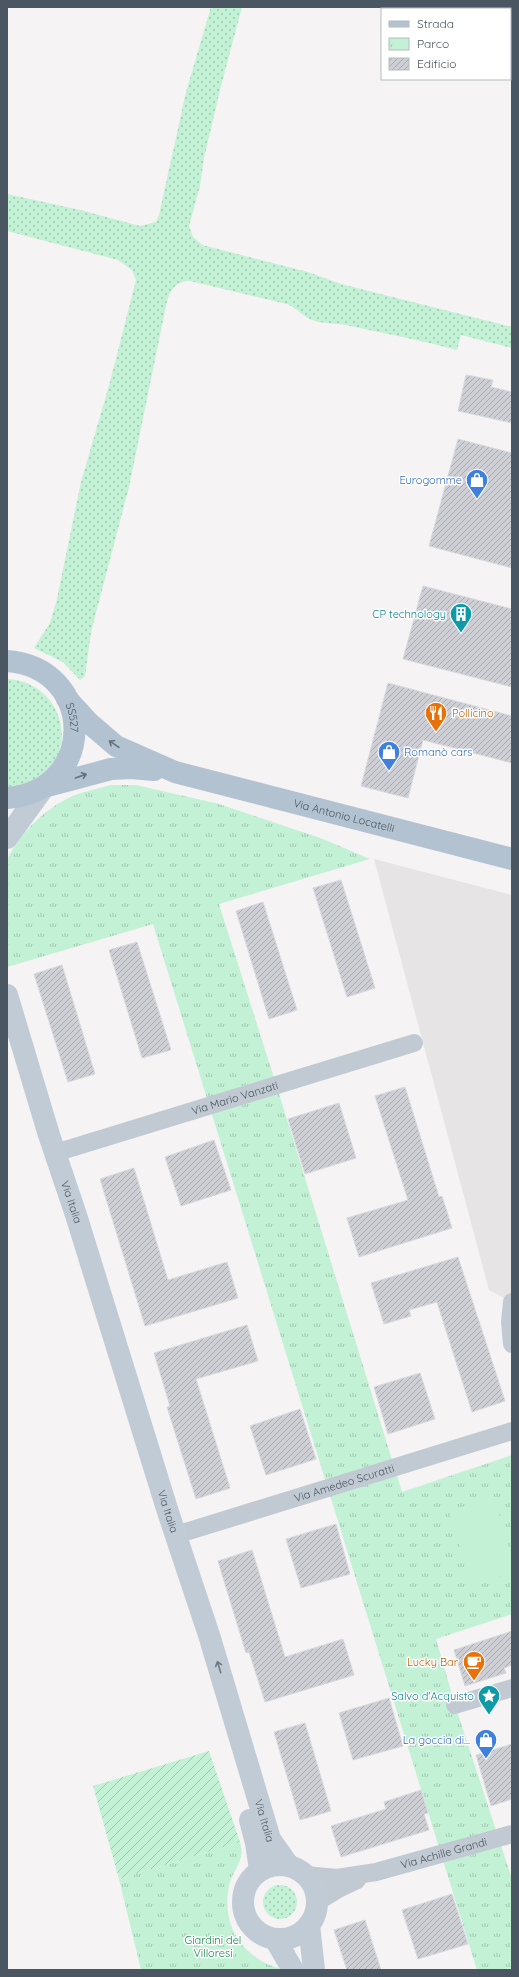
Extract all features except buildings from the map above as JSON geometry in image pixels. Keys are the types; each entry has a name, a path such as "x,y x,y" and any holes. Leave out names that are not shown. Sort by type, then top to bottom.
{"main road":[{"name":"SS527","path":"7,661 25,663 42,671 55,681 67,699 74,722 72,747 63,768 44,787 27,795 7,798"},
{"name":"Via Antonio Locatelli","path":"67,699 92,726 116,746 175,772"},
{"name":"Via Antonio Locatelli","path":"44,787 110,769 131,768 175,772 512,859"}],"street":[{"path":"7,838 44,787"},
{"name":"Via Italia","path":"7,995 55,1153 209,1636 270,1839 297,1870"},
{"name":"Via Italia","path":"7,1038 44,1156 66,1217 148,1480 256,1843 260,1870"},
{"name":"Via Mario Vanzati","path":"55,1153 414,1043"},
{"name":"Via Italia","path":"21,1082 31,1101 43,1137 50,1150 55,1153"},
{"name":"Via Italia","path":"55,1153 53,1163 65,1202 66,1217"},
{"path":"512,1302 510,1322 512,1344"},
{"name":"Via Amedeo Scuratti","path":"176,1536 512,1431"},
{"path":"148,1480 156,1492 166,1523 176,1536 175,1547 183,1582 184,1601"},
{"path":"455,1705 512,1688"},
{"name":"Via Achille Grandi","path":"297,1870 337,1878 376,1872 512,1834"},
{"path":"269,1866 297,1870 314,1887 317,1902 315,1914 309,1925 298,1934 291,1937 275,1939 257,1931 250,1924 245,1915 243,1895 252,1877 260,1870 269,1866"},
{"name":"Via Achille Grandi","path":"317,1902 340,1888 376,1872"},
{"path":"309,1925 314,1970"},
{"path":"275,1939 293,1970"}],"shaded area":[{"path":"374,859 512,895 512,1302 489,1290"}],"green space":[{"path":"211,7 242,7 221,86 204,158 200,186 189,226 193,237 202,245 308,272 341,284 512,327 512,348 461,335 457,350 346,325 315,321 307,318 287,304 190,281 181,282 175,286 172,289 167,301 129,487 91,632 85,676 80,680 63,662 34,648 50,623 57,599 81,482 110,382 136,280 132,270 118,260 7,231 7,194 80,210 140,226 156,222 159,215 186,92"},
{"path":"7,679 21,681 33,686 44,694 58,715 61,728 61,741 58,755 44,776 7,790"},
{"path":"111,785 136,785 219,804 323,839 370,859 219,904 402,1492 512,1455 512,1614 436,1639 455,1705 512,1879 512,1970 477,1970 153,924 7,967 7,860 13,849 28,829 38,819 58,804 81,793"},
{"path":"494,1497 512,1558 512,1573 471,1585 449,1511"},
{"path":"209,1751 240,1842 119,1879 93,1786"},
{"name":"Giardini del Villoresi","path":"240,1842 242,1853 231,1879 227,1898 231,1926 235,1935 249,1952 256,1958 281,1970 141,1970 119,1879"},
{"path":"277,1885 283,1885 287,1886 294,1892 297,1902 296,1909 290,1916 283,1919 277,1919 273,1918 266,1912 263,1905 263,1899 264,1895 270,1888"}],"place":[{"name":"Eurogomme","path":"477,500"},
{"name":"CP technology","path":"461,634"},
{"name":"Pollicino","path":"436,732"},
{"name":"Romanò cars","path":"389,772"},
{"name":"Lucky Bar","path":"474,1682"},
{"name":"Salvo d'Acquisto","path":"489,1716"},
{"name":"La goccia di...","path":"486,1760"}]}
